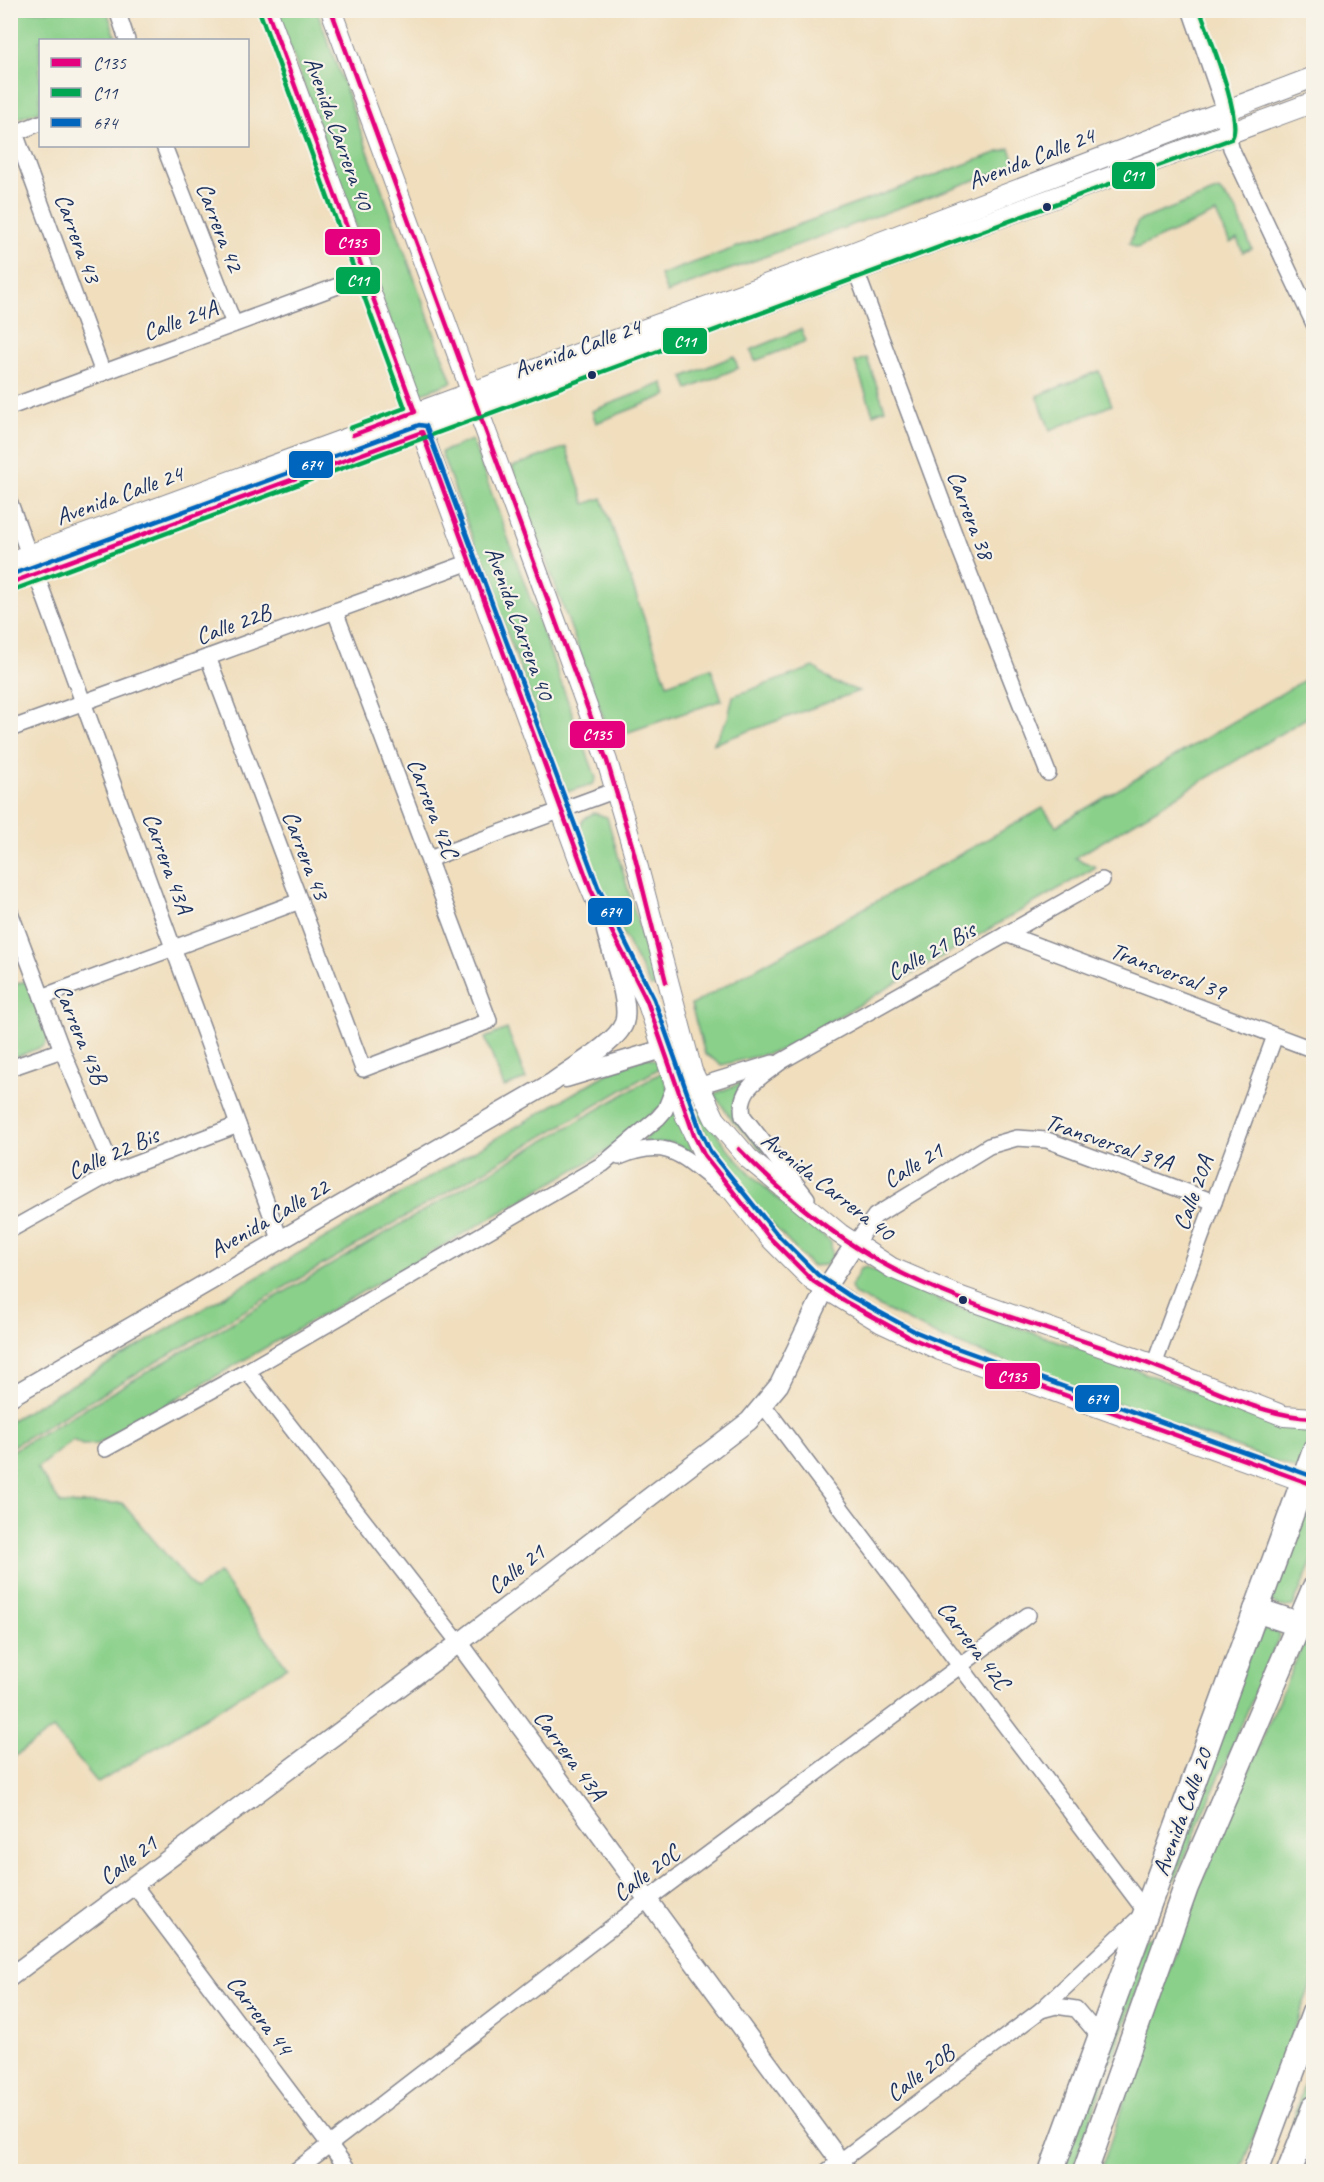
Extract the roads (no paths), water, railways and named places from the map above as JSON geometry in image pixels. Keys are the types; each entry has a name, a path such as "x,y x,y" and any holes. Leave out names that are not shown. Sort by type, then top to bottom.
{"highway":[{"name":"Avenida Calle 20","path":"1051,2172 1256,1610 1308,1484 1314,1452"},
{"name":"Avenida Calle 20","path":"1085,2172 1173,1921 1210,1827 1314,1589"},
{"path":"1256,1610 1298,1624"},
{"path":"1255,2172 1314,2013"},
{"path":"1280,2106 1300,2142"},
{"path":"1289,2172 1314,2108"}],"main road":[{"name":"Avenida Carrera 40","path":"267,10 561,810 600,910 647,1001 675,1085 704,1155 782,1251 825,1289 892,1328 940,1350 1061,1392 1308,1484"},
{"name":"Avenida Carrera 40","path":"331,10 616,790 671,998 698,1086 715,1119 749,1160 847,1240 892,1268 958,1296 1154,1365 1284,1416 1314,1418"},
{"name":"Avenida Calle 24","path":"10,583 33,564 415,412 836,259 1314,77"},
{"name":"Avenida Calle 24","path":"10,562 33,564 422,432 1314,102"}],"street":[{"path":"117,10 126,39"},
{"path":"1192,10 1225,111 1231,148 1314,324"},
{"path":"13,126 39,123"},
{"name":"Carrera 43","path":"13,126 103,373"},
{"name":"Carrera 42","path":"164,147 234,324"},
{"name":"Carrera 38","path":"856,271 1048,773"},
{"name":"Calle 24A","path":"10,407 365,276"},
{"name":"Carrera 43A","path":"10,503 280,1239"},
{"name":"Calle 22B","path":"10,729 470,562"},
{"name":"Carrera 42C","path":"335,611 489,1021 363,1069"},
{"name":"Carrera 43","path":"208,657 363,1069"},
{"path":"429,860 616,790"},
{"name":"Calle 21 Bis","path":"847,1240 791,1179 743,1116 741,1104 744,1093 782,1060 1102,880"},
{"path":"42,997 300,901"},
{"name":"Avenida Calle 22","path":"10,1397 553,1082 613,1036 624,1023 624,1002 600,910"},
{"name":"Carrera 43B","path":"10,912 62,1050 114,1172"},
{"name":"Transversal 39","path":"1006,934 1314,1050"},
{"name":"Calle 20A","path":"1154,1365 1275,1036"},
{"name":"Avenida Calle 22","path":"553,1082 663,1049"},
{"path":"10,1068 62,1050"},
{"name":"Calle 21 Bis","path":"698,1086 782,1060"},
{"path":"603,1164 658,1118 675,1085"},
{"name":"Calle 22 Bis","path":"10,1230 114,1172 238,1125"},
{"name":"Transversal 39A","path":"989,1146 1017,1138 1047,1140 1214,1202"},
{"name":"Calle 21","path":"10,1977 459,1643 749,1421 764,1406 791,1362 847,1240 875,1216 989,1146"},
{"path":"105,1449 248,1371 603,1164 642,1148 660,1147 684,1158 737,1197"},
{"name":"Carrera 43A","path":"248,1371 459,1643 647,1900 838,2168"},
{"name":"Carrera 42C","path":"764,1406 1146,1912"},
{"name":"Calle 20C","path":"294,2172 647,1900 1028,1615"},
{"name":"Carrera 44","path":"134,1885 350,2172"},
{"path":"1146,1912 1173,1921"},
{"name":"Calle 20B","path":"838,2168 1041,2010 1146,1912"},
{"path":"1041,2010 1056,2006 1076,2009 1100,2037"}]}
